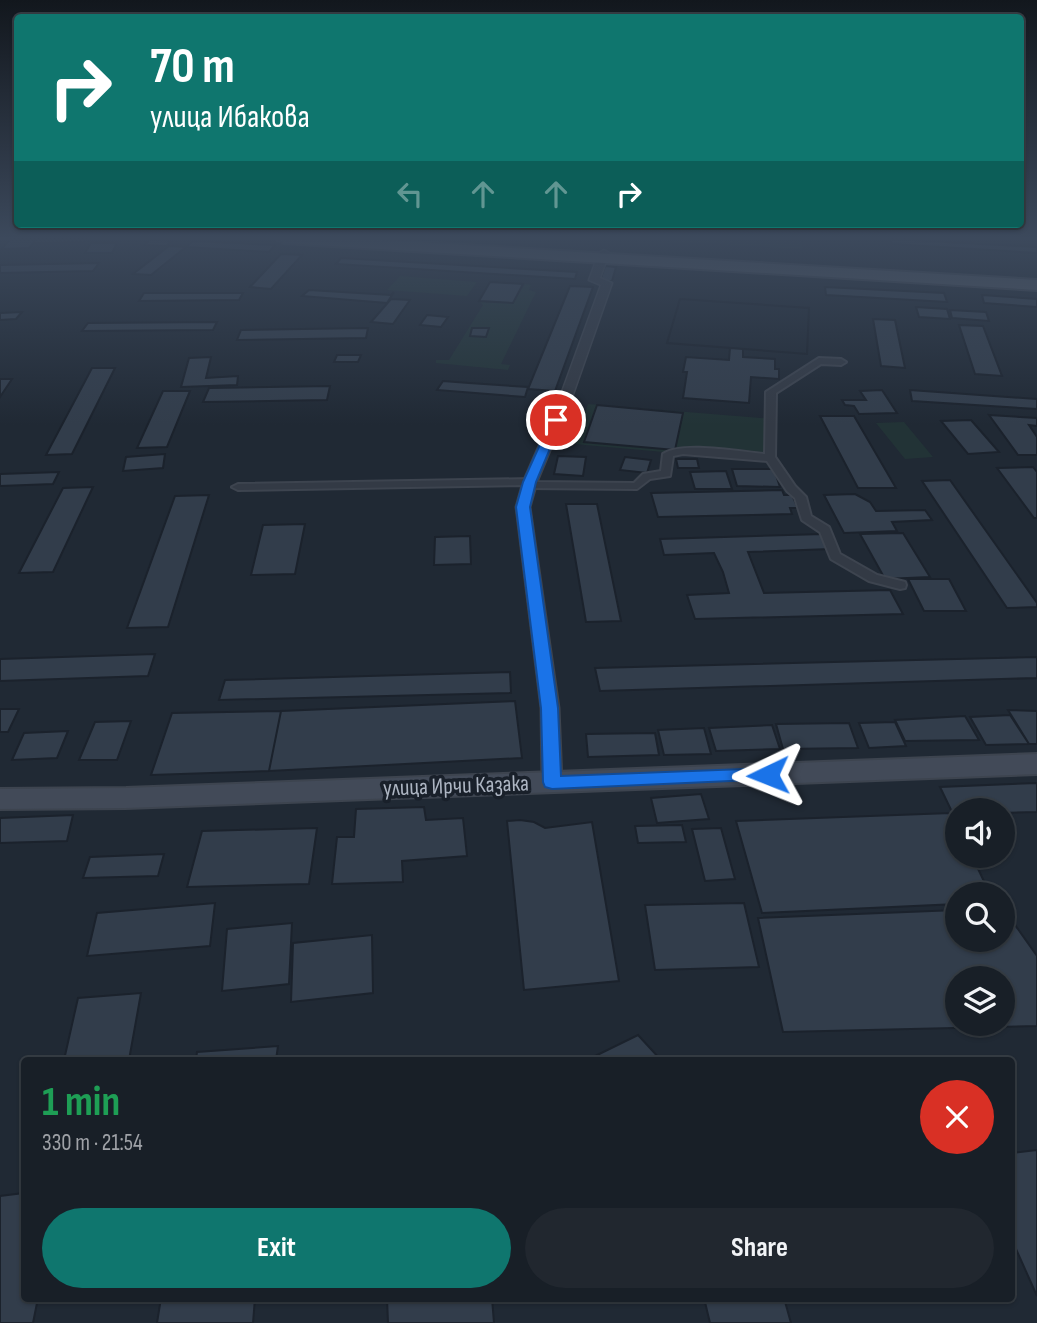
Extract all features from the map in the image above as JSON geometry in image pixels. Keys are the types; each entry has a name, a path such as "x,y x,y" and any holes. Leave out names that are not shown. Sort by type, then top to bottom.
{"main road":[{"name":"улица Ирчи Казака","path":"0,799 126,798 1037,764"}],"street":[{"path":"552,782 550,708 523,507 529,484 565,400 601,301"},
{"path":"771,458 771,392 819,361 842,362"},
{"path":"238,487 529,484 637,486 646,476 666,474 668,454 683,451 771,458 781,468 791,492 800,497 806,517 825,530 835,556 873,578 900,585"}],"shaded area":[{"path":"479,301 513,303 532,301 501,364 510,365 508,370 436,363 436,360 449,360 483,305"},
{"path":"588,404 773,419 776,462 574,444"},
{"path":"904,422 933,457 905,459 876,423"}],"building":[{"path":"360,301 388,301 387,303"},
{"path":"389,301 409,301 393,324 371,322"},
{"path":"479,301 514,301 513,303"},
{"path":"564,301 588,301 555,391 528,389"},
{"path":"679,301 809,308 807,354 667,343"},
{"path":"679,301 809,308 807,354 667,343"},
{"path":"983,301 1037,301 1037,307 984,303"},
{"path":"916,307 947,309 950,319 919,317"},
{"path":"950,310 986,312 989,321 952,318"},
{"path":"22,312 16,319 0,320 0,313"},
{"path":"427,315 448,317 441,327 420,325"},
{"path":"873,319 895,320 905,368 881,366"},
{"path":"217,322 213,330 82,331 88,323"},
{"path":"959,325 983,326 1002,376 975,374"},
{"path":"368,328 366,338 237,340 241,330"},
{"path":"472,328 489,328 486,337 470,336"},
{"path":"730,348 743,349 743,357 775,359 779,379 751,377 749,403 683,398 686,357 729,360"},
{"path":"337,355 361,355 358,362 334,362"},
{"path":"211,357 206,378 238,376 237,385 181,387 189,358"},
{"path":"92,368 115,368 72,454 46,455"},
{"path":"0,379 12,379 0,397"},
{"path":"443,381 528,387 525,397 437,390"},
{"path":"330,386 327,400 203,402 209,388"},
{"path":"882,390 897,413 859,414 854,406 845,405 842,400 866,400 860,391"},
{"path":"910,390 1037,399 1037,409 912,401"},
{"path":"163,391 190,391 167,447 137,448"},
{"path":"597,405 683,413 675,450 584,442"},
{"path":"989,415 1037,418 1037,426 1029,425 1037,437 1037,455 1018,455"},
{"path":"820,416 854,416 896,488 858,488"},
{"path":"971,420 999,452 968,454 941,421"},
{"path":"165,454 163,468 123,471 126,457"},
{"path":"558,456 586,457 583,476 554,474"},
{"path":"625,457 651,460 647,473 620,470"},
{"path":"676,459 697,459 699,468 678,468"},
{"path":"1033,467 1037,472 1037,518 1034,518 997,468"},
{"path":"732,469 774,469 780,487 737,486"},
{"path":"726,471 732,489 695,489 690,472"},
{"path":"59,472 53,484 0,486 0,474"},
{"path":"950,480 1037,603 1037,607 1007,608 922,481"},
{"path":"93,487 53,572 19,573 63,488"},
{"path":"782,490 784,495 792,495 798,508 790,508 792,514 658,517 651,493"},
{"path":"855,494 870,502 876,511 925,510 932,520 892,522 897,531 844,533 824,495"},
{"path":"209,495 168,627 127,628 175,496"},
{"path":"566,504 597,504 621,621 586,622"},
{"path":"305,524 295,574 251,575 263,525"},
{"path":"903,533 930,577 885,579 860,534"},
{"path":"823,534 831,549 748,552 764,593 890,590 903,614 695,619 687,595 729,593 723,572 714,553 664,555 660,539"},
{"path":"470,536 471,564 434,565 435,537"},
{"path":"908,579 949,579 966,611 924,611"},
{"path":"155,654 148,676 0,681 0,659"},
{"path":"1037,657 1037,678 600,691 595,668"},
{"path":"510,672 511,693 219,700 225,680"},
{"path":"515,701 522,758 269,771 281,711"},
{"path":"0,709 19,709 8,732 0,732"},
{"path":"1008,710 1037,711 1037,744 1029,744"},
{"path":"281,711 269,771 151,775 172,713"},
{"path":"1010,715 1029,744 986,745 970,717"},
{"path":"965,716 979,740 905,741 895,720"},
{"path":"131,721 117,760 79,760 95,722"},
{"path":"895,722 906,746 869,748 859,723"},
{"path":"849,723 858,748 783,749 776,724"},
{"path":"772,725 780,749 716,751 709,728"},
{"path":"704,728 711,754 664,755 658,730"},
{"path":"68,731 57,758 12,760 24,733"},
{"path":"655,733 659,755 588,757 586,734"},
{"path":"1037,783 1037,812 1015,813 1015,798 945,798 940,787"},
{"path":"701,794 709,819 657,823 651,798"},
{"path":"424,807 426,820 463,818 467,856 402,861 403,882 332,884 337,837 354,837 356,809"},
{"path":"945,813 945,868 978,868 984,882 945,882 945,905 762,913 736,821"},
{"path":"73,815 67,841 0,843 0,818"},
{"path":"507,821 534,822 545,828 592,822 619,981 524,990"},
{"path":"682,825 686,842 638,843 635,826"},
{"path":"317,828 309,884 187,887 202,831"},
{"path":"721,828 735,879 705,881 692,829"},
{"path":"164,854 158,876 83,878 90,857"},
{"path":"215,903 210,946 87,956 97,913"},
{"path":"744,903 759,967 655,970 645,905"},
{"path":"945,910 945,952 1015,952 1015,925 1037,956 1037,1026 1015,1027 1015,966 945,966 945,1028 783,1032 758,918"},
{"path":"292,923 289,984 222,991 227,929"},
{"path":"372,935 373,993 291,1002 293,943"},
{"path":"141,993 130,1057 65,1057 78,998"},
{"path":"638,1035 658,1057 593,1057"},
{"path":"278,1046 276,1057 196,1057 197,1052"},
{"path":"1037,1150 1037,1296 1015,1247 1015,1153"},
{"path":"21,1193 21,1302 37,1302 33,1323 0,1323 0,1196"},
{"path":"160,1302 255,1302 253,1323 157,1323"},
{"path":"387,1302 492,1302 494,1323 388,1323"},
{"path":"705,1302 785,1302 791,1323 710,1323"}],"route":[{"path":"556,420 530,482 523,507 550,708 552,782 768,775"}]}
